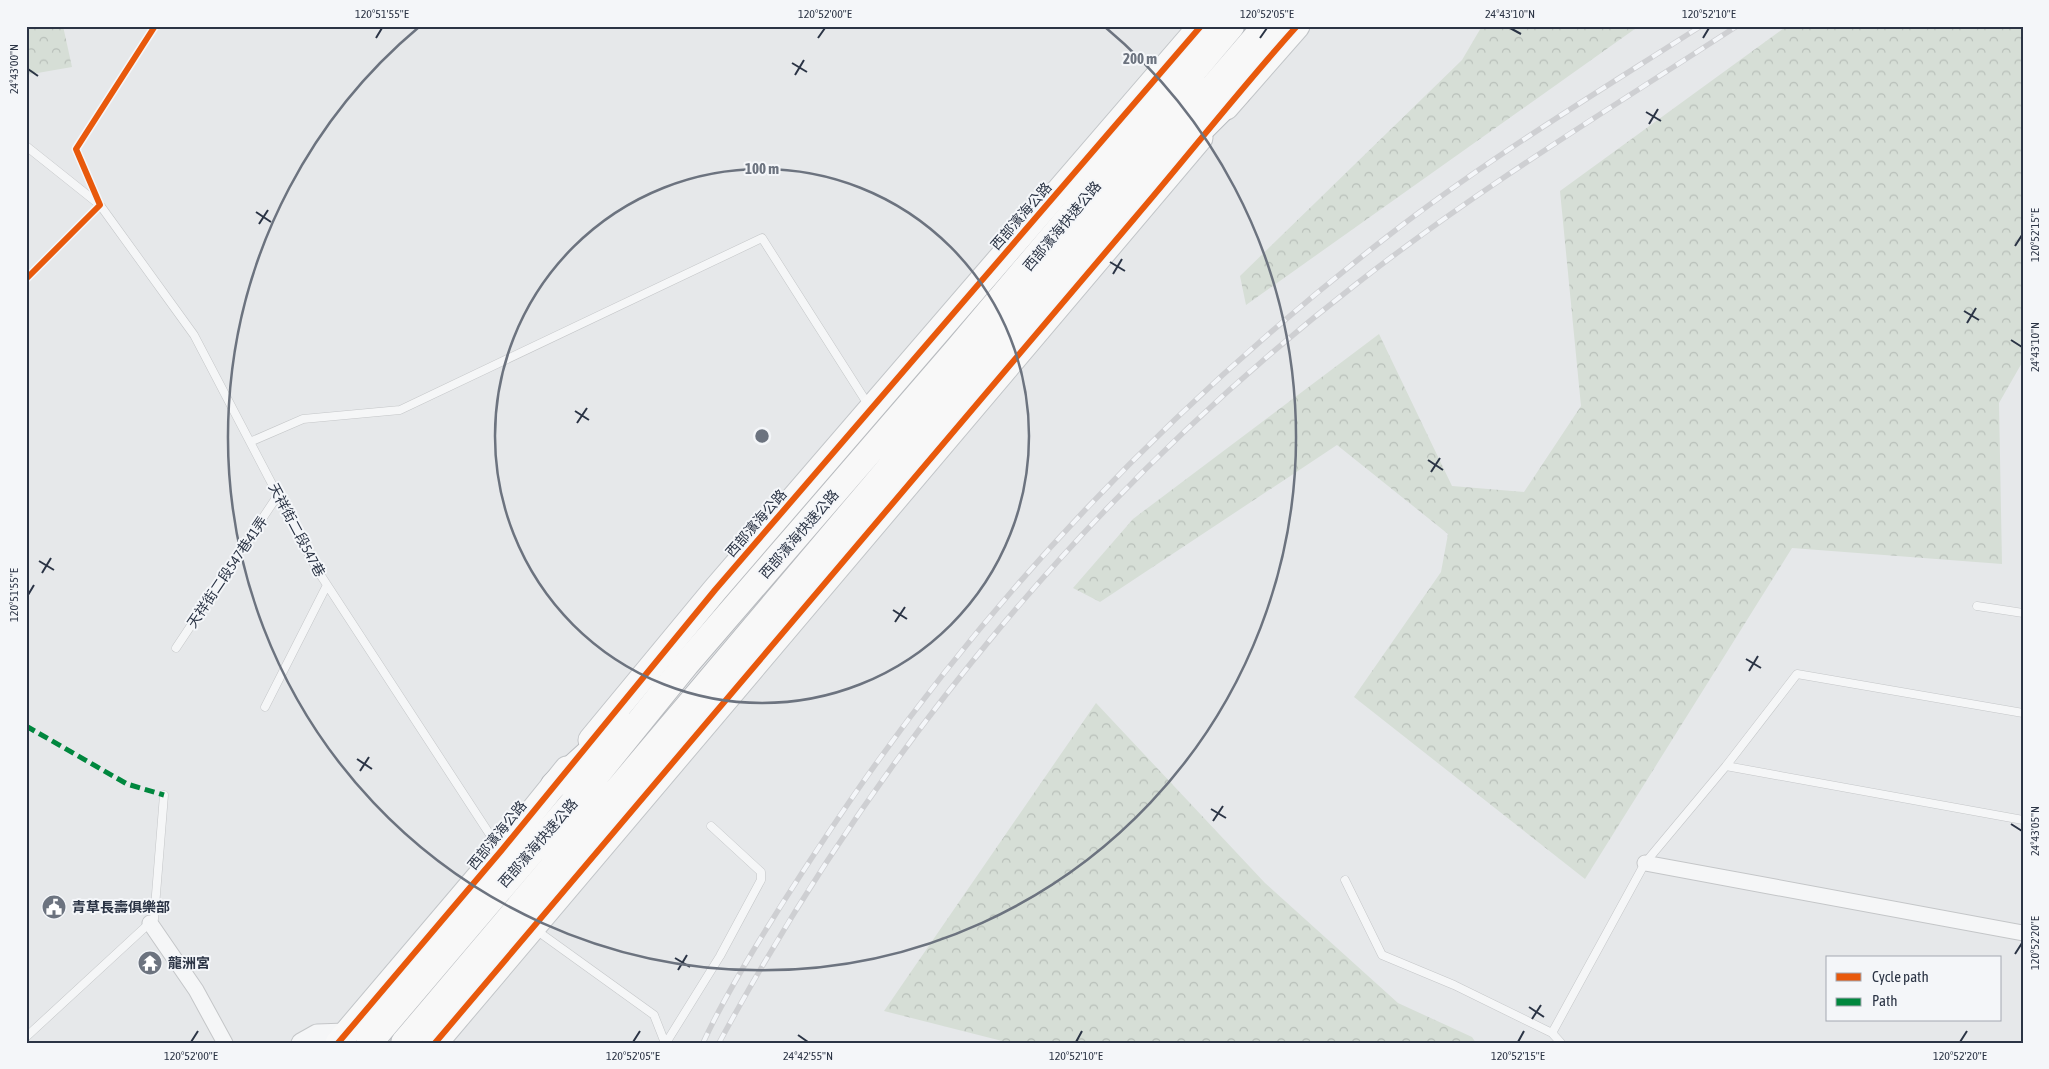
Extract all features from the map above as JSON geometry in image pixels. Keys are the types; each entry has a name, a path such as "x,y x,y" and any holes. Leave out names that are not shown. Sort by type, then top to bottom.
{"highway":[{"name":"西部濱海快速公路","path":"351,1040 589,784 686,664 958,350 1231,26"},
{"name":"西部濱海快速公路","path":"404,1043 746,636 897,461 1028,302 1266,26"},
{"path":"1028,302 1238,92"},
{"path":"554,785 686,664"}],"main road":[{"name":"西部濱海公路","path":"351,1040 554,785 715,590 1201,26"},
{"path":"435,1043 1135,218 1238,92 1297,26"}],"street":[{"path":"1645,863 2023,932"},
{"path":"150,923 196,990 225,1043"},
{"path":"300,1043 317,1034 351,1040"}],"lane":[{"name":"天祥街二段547巷","path":"26,146 100,205 194,335 327,585 501,851"},
{"path":"250,442 303,418 400,410 762,238 872,410"},
{"name":"天祥街二段547巷41弄","path":"176,648 278,495"},
{"path":"265,706 327,585"},
{"path":"1977,606 2023,613"},
{"path":"1552,1033 1645,863 1726,766 1797,674 2023,713"},
{"path":"1726,766 2023,820"},
{"path":"26,1037 154,919 164,795"},
{"path":"665,1043 720,956 762,880 761,872 710,826"},
{"path":"1345,880 1382,955 1454,985 1552,1033 1561,1043"},
{"path":"532,927 654,1015 665,1043"}],"green space":[{"path":"26,26 63,26 72,67 26,75"},
{"path":"1482,26 1639,26 1246,305 1240,276 1462,60"},
{"path":"1787,26 2023,26 2023,361 1999,403 2002,564 1792,548 1585,879 1354,697 1441,572 1448,534 1337,445 1100,602 1073,588 1133,519 1379,334 1452,486 1524,492 1581,406 1560,191"},
{"path":"1096,703 1265,883 1398,1003 1472,1037 1476,1043 1010,1043 884,1011"}],"railway":[{"path":"703,1043 737,979 782,904 854,795 911,716 971,640 1034,566 1099,495 1239,360 1312,297 1388,236 1464,180 1581,102 1701,26"},
{"path":"719,1043 781,934 848,829 920,728 998,631 1080,537 1167,449 1258,364 1401,250 1495,183 1737,26"}],"marked path":[{"path":"26,726 127,784 164,795"}],"cycle path":[{"path":"26,279 100,205 76,149 155,26"},
{"path":"338,1043 501,851 715,590 1201,26"},
{"path":"435,1043 1297,26"}],"place":[{"name":"青草長壽俱樂部","path":"54,907"},
{"name":"龍洲宮","path":"150,963"}]}
